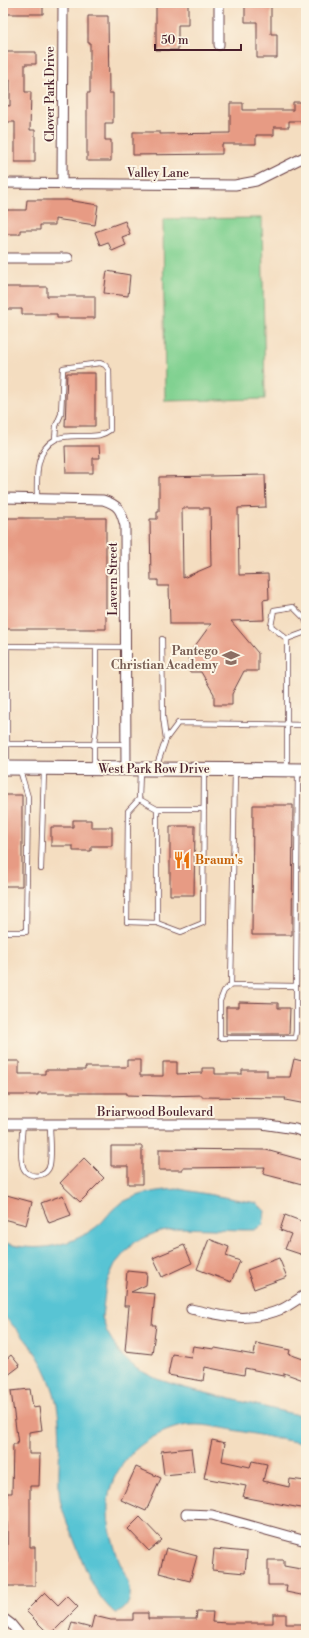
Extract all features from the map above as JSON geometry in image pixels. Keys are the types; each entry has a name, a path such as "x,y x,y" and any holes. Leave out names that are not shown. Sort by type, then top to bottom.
{"main road":[{"name":"West Park Row Drive","path":"10,768 297,770"}],"street":[{"name":"Clover Park Drive","path":"62,3 62,184"},
{"path":"219,3 219,45"},
{"name":"Valley Lane","path":"3,183 235,185 256,181 306,156"},
{"path":"3,258 68,258"},
{"name":"Lavern Street","path":"3,498 103,500 115,504 122,513 125,526 126,769"},
{"name":"Briarwood Boulevard","path":"3,1124 262,1124 296,1129 306,1133"},
{"path":"191,1309 229,1318 256,1318 283,1308 303,1296"},
{"path":"186,1514 212,1515 306,1541"},
{"path":"3,1618 11,1624 20,1635"}],"lane":[{"path":"37,498 39,464 41,455 46,447 55,439 66,437 101,436 110,430 108,367 100,363 63,368 61,414 56,426 55,439"},
{"path":"287,639 271,626 274,610 293,607 305,619 306,622"},
{"path":"287,639 306,632"},
{"path":"162,639 163,717 166,739"},
{"path":"287,639 287,724 297,770 296,1031 294,1038 220,1038 220,1001 224,990 231,985 296,986"},
{"path":"3,932 26,932 28,797 10,768 5,744 5,646 125,647"},
{"path":"94,768 94,744 96,729 96,647"},
{"path":"155,769 166,739 178,722 306,725"},
{"path":"5,744 126,744"},
{"path":"41,869 44,768"},
{"path":"140,769 139,799 128,811 127,922 157,923 181,932 203,923 204,769"},
{"path":"231,985 235,770"},
{"path":"139,799 157,809 204,809"},
{"path":"157,809 157,923"},
{"path":"23,1124 22,1159 24,1168 29,1175 36,1176 42,1175 50,1165 50,1124"},
{"path":"303,1296 306,1307"}],"green space":[{"path":"262,218 265,399 165,401 163,219"}],"water":[{"path":"179,1189 257,1203 265,1211 263,1225 254,1230 181,1228 160,1231 134,1242 115,1264 106,1284 102,1317 107,1332 120,1354 137,1369 157,1379 185,1388 306,1417 306,1444 217,1427 190,1425 175,1428 159,1434 138,1447 122,1465 114,1478 109,1494 108,1517 110,1530 119,1561 127,1577 130,1590 127,1605 120,1612 115,1613 101,1598 91,1582 63,1510 59,1495 60,1437 58,1412 56,1399 48,1376 32,1348 3,1315 3,1242 15,1246 54,1246 91,1231 101,1223 116,1206 129,1199 150,1192"}],"building":[{"path":"3,3 43,3 43,14 3,14"},
{"path":"245,3 271,3 271,34 277,34 277,58 257,58 257,22 245,22"},
{"path":"156,4 188,4 188,25 178,25 178,50 156,50"},
{"path":"88,16 108,16 109,93 113,93 113,123 105,123 105,140 111,140 111,161 87,161 87,93 90,93 90,43 88,43"},
{"path":"6,52 36,52 36,64 25,64 25,92 31,92 30,130 35,130 35,162 15,162 15,122 3,122 3,105 10,106 10,80 6,80"},
{"path":"293,102 306,102 306,121 289,121 289,127 274,127 274,135 256,135 256,144 222,144 222,154 133,155 133,132 160,132 160,134 230,133 230,103 243,103 243,110 293,110"},
{"path":"27,200 67,200 98,205 95,225 55,219 55,225 40,225 40,230 20,230 20,234 3,234 3,210 26,210"},
{"path":"125,221 130,234 122,237 126,245 112,251 108,242 100,245 95,232"},
{"path":"107,271 130,275 128,296 104,293"},
{"path":"3,287 47,287 47,296 95,296 95,318 57,318 57,314 22,314 22,309 3,309"},
{"path":"67,373 95,373 95,426 65,426"},
{"path":"65,446 99,446 100,458 93,458 93,473 66,473"},
{"path":"265,475 266,507 238,508 239,575 268,574 269,599 263,600 264,620 231,621 258,653 258,671 244,671 232,694 232,705 214,705 214,694 201,672 189,672 189,654 211,624 170,624 169,586 158,586 158,580 151,580 150,519 157,519 157,512 159,512 159,477","holes":["182,508 210,508 211,566 183,578"]},
{"path":"3,518 106,518 106,629 3,629"},
{"path":"3,795 22,795 22,886 3,886"},
{"path":"253,805 293,805 292,935 252,935"},
{"path":"73,820 91,820 91,827 112,827 112,846 91,846 91,851 73,851 73,846 51,846 51,827 73,827"},
{"name":"Braum's","path":"170,826 195,826 194,895 170,895"},
{"path":"239,1002 278,1003 278,1008 290,1008 289,1034 226,1034 226,1007 239,1007"},
{"path":"294,1059 306,1062 306,1104 285,1100 286,1098 202,1097 202,1095 164,1096 127,1095 127,1093 38,1093 38,1095 5,1095 5,1061 19,1061 19,1074 45,1074 45,1070 85,1070 85,1067 127,1067 127,1060 140,1060 140,1076 163,1076 163,1062 177,1062 177,1074 202,1073 202,1068 215,1068 215,1074 242,1074 242,1070 267,1070 267,1077 290,1077"},
{"path":"111,1146 142,1146 142,1184 128,1184 128,1166 111,1166"},
{"path":"159,1149 266,1150 306,1161 306,1185 263,1174 265,1167 183,1168 183,1170 159,1170"},
{"path":"84,1158 104,1178 80,1202 60,1183"},
{"path":"3,1194 32,1202 26,1225 3,1219"},
{"path":"63,1195 71,1215 49,1223 41,1203"},
{"path":"285,1215 306,1223 306,1256 285,1249 291,1234 280,1230"},
{"path":"209,1239 229,1247 226,1256 240,1261 231,1282 197,1269"},
{"path":"184,1245 192,1263 162,1277 153,1258"},
{"path":"279,1258 287,1277 254,1289 247,1270"},
{"path":"127,1271 147,1273 146,1285 131,1292 155,1294 152,1325 156,1325 152,1354 125,1351 129,1306 124,1306"},
{"path":"256,1343 290,1350 289,1354 306,1360 306,1381 284,1373 284,1376 245,1368 244,1375 205,1367 203,1381 168,1375 172,1354 191,1357 193,1346 215,1348 254,1355"},
{"path":"11,1355 20,1366 3,1379 3,1362"},
{"path":"30,1389 33,1408 39,1407 42,1430 29,1432 29,1454 40,1454 39,1486 30,1486 30,1547 35,1547 35,1586 7,1586 7,1493 12,1493 13,1444 18,1444 11,1391"},
{"path":"212,1440 225,1443 222,1461 250,1467 252,1461 267,1464 263,1481 289,1487 290,1479 306,1481 306,1509 243,1497 246,1486 204,1478"},
{"path":"191,1448 194,1472 164,1475 161,1451"},
{"path":"136,1467 161,1478 146,1511 121,1500"},
{"path":"140,1517 162,1540 149,1551 128,1529"},
{"path":"166,1548 197,1556 190,1581 159,1573"},
{"path":"214,1549 247,1552 245,1573 212,1570"},
{"path":"268,1560 284,1560 284,1566 306,1570 306,1596 286,1592 287,1585 268,1585"},
{"path":"45,1592 58,1605 67,1596 78,1607 50,1635 26,1611"},
{"path":"197,1612 213,1612 212,1622 227,1623 273,1623 273,1614 286,1614 286,1624 305,1624 305,1635 68,1635 72,1623 91,1628 94,1616 111,1620 133,1620 133,1613 148,1613 148,1619 196,1619"}],"place":[{"name":"Pantego Christian Academy","path":"231,658"},
{"name":"Braum's","path":"182,860"}]}
